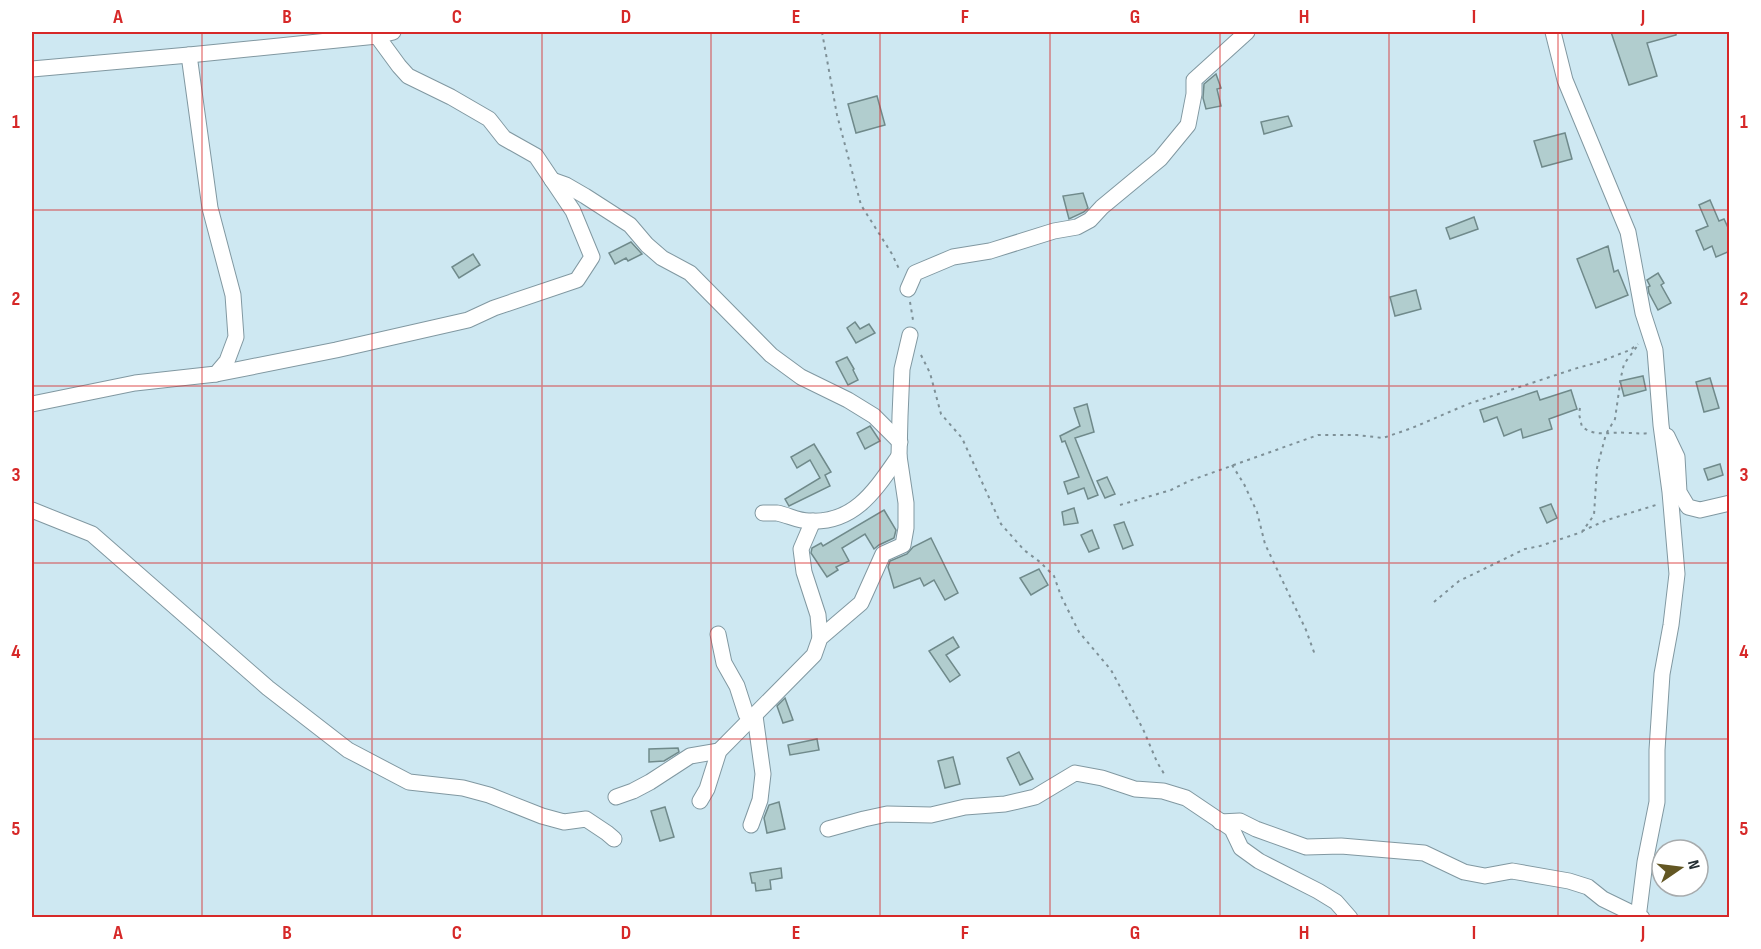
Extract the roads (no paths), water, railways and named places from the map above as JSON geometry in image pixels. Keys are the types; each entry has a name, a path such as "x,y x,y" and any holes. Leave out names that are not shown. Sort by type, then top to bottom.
{"street":[{"path":"32,69 189,56 377,36 393,32"},
{"path":"909,289 915,273 953,257 990,251 1054,231 1077,227 1090,220 1102,207 1160,159 1188,125 1194,94 1194,80 1247,32"},
{"path":"1220,822 1240,821 1306,847 1341,846 1424,853 1464,872 1474,874 1485,876 1512,871 1569,881 1588,887 1603,899 1640,917 1645,861 1657,802 1657,750 1662,674 1677,574 1670,492 1655,350 1643,313 1628,232 1565,80 1553,32"},
{"path":"32,404 135,383 216,374 449,326 577,280 591,257 573,211 536,156 504,138 489,119 452,97 408,76 377,36"},
{"path":"189,56 210,208 233,295 236,337 227,361 216,374"},
{"path":"552,180 566,185 630,225 662,258 690,273 771,355 801,377 848,400 874,416 899,449"},
{"path":"820,638 861,603 883,554 903,544 906,528 906,503 899,449 902,369 910,335"},
{"path":"1662,430 1677,457 1679,492 1688,507 1700,510 1730,503"},
{"path":"763,513 777,513 806,521 825,521 842,517 861,505 899,449"},
{"path":"32,510 92,534 268,688 348,750 409,782 472,790 564,822 586,819 614,839"},
{"path":"700,801 719,751 814,656 820,638 818,615 804,572 801,549 813,521"},
{"path":"718,634 724,663 737,686 746,714 755,716"},
{"path":"751,825 760,800 763,774 755,716"},
{"path":"616,797 650,782 690,756 719,751"},
{"path":"828,829 887,814 931,815 965,807 1005,804 1035,797 1075,773 1102,778 1135,789 1186,798 1232,829 1242,848 1259,861 1336,902 1350,918"}]}
